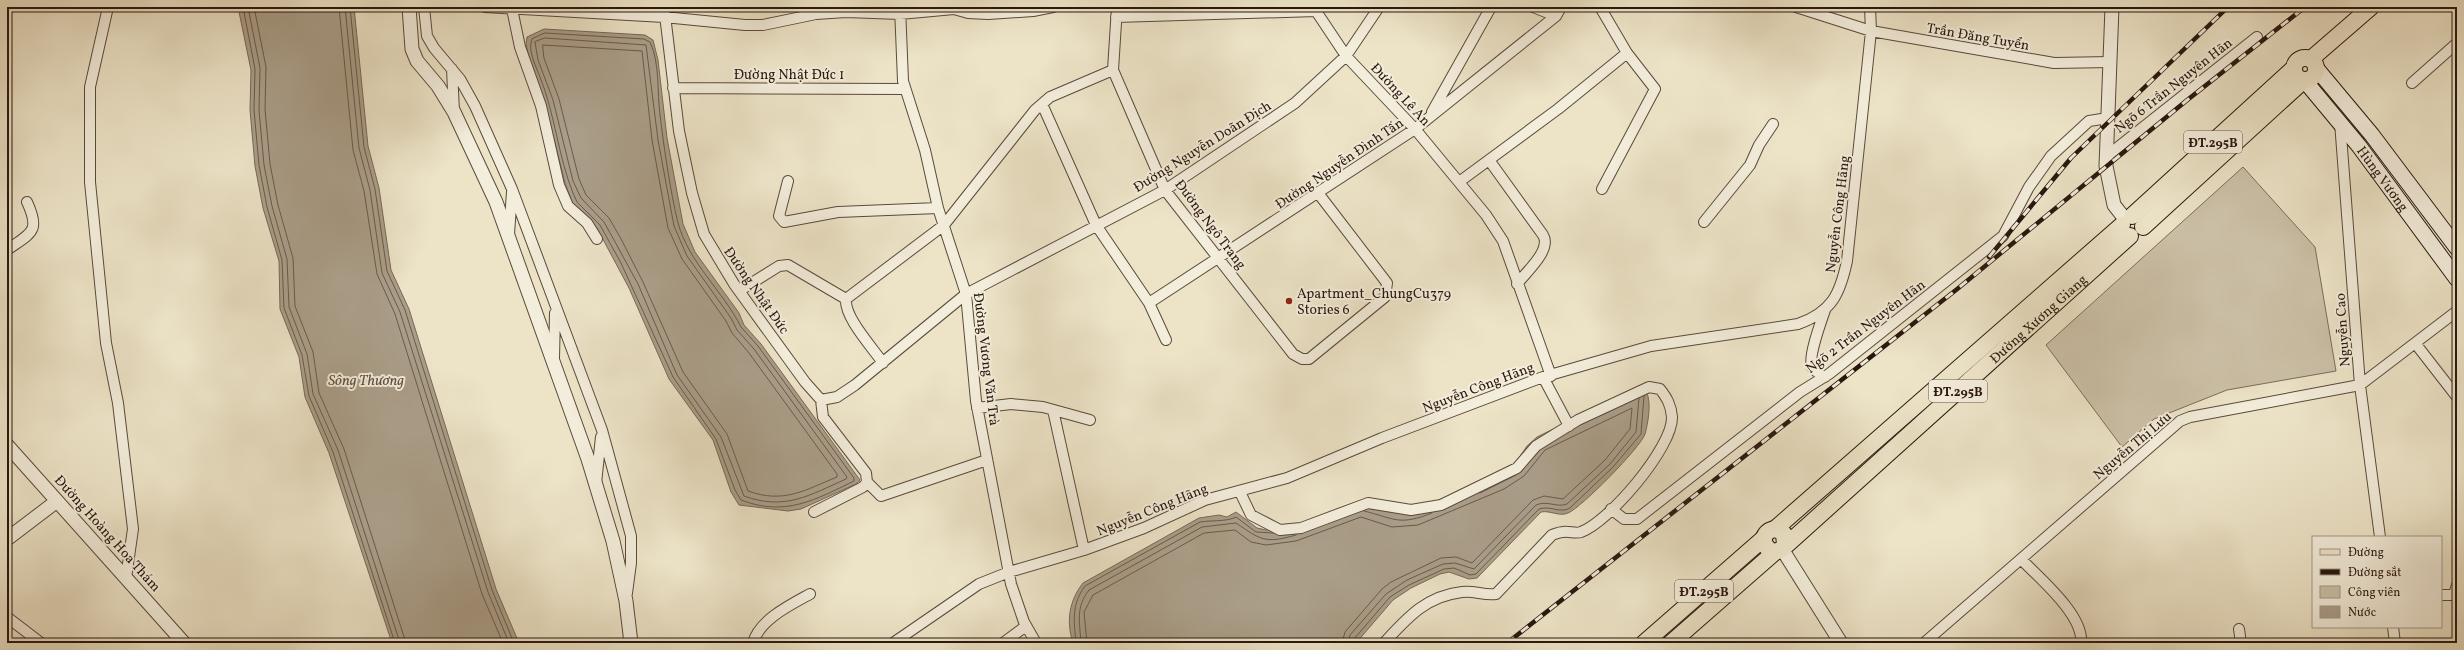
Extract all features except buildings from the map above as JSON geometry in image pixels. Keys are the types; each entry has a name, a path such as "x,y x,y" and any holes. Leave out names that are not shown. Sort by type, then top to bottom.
{"main road":[{"name":"ĐT.295B","path":"2127,224 2137,236 2143,227 2300,77 2296,61 2301,58 2313,64 2371,7"},
{"name":"Hùng Vương","path":"2313,64 2372,135 2457,248"},
{"name":"Hùng Vương","path":"2300,77 2339,120 2457,279"},
{"name":"Đường Xương Giang","path":"1644,643 2127,224 2300,77"},
{"path":"2359,146 2372,135"},
{"name":"Đường Xương Giang","path":"1671,643 1781,549 2127,224"},
{"path":"1769,534 1784,534 1781,549"}],"street":[{"path":"108,7 90,87 88,110 90,182 106,342 118,403 132,529 126,578"},
{"path":"409,7 412,49 417,61 438,86 454,112 496,202 554,363 614,541 626,601 630,643"},
{"path":"424,7 427,36 434,48 452,69 475,106 512,188 602,430 631,536 631,563 626,601"},
{"path":"486,8 664,12 745,25 764,24 816,14 839,12 954,9 968,13 988,14 1033,11 1053,7"},
{"name":"Đường Ngô Trang","path":"1117,7 1113,70 1165,190 1293,354 1302,359 1309,359 1385,297 1388,289 1387,283 1318,193"},
{"name":"Đường Nguyễn Doãn Địch","path":"966,294 1165,190 1295,103 1346,56 1379,7"},
{"path":"1429,118 1491,7"},
{"path":"1533,7 1556,16"},
{"name":"Đường Nguyễn Đình Tấn","path":"1149,303 1318,193 1429,118 1556,16 1561,7"},
{"path":"1600,7 1627,53 1656,89 1602,189"},
{"name":"Trần Đăng Tuyển","path":"1796,7 1871,31 2054,63 2111,62"},
{"name":"Nguyễn Công Hãng","path":"892,643 979,584 1009,572 1084,550 1144,528 1205,500 1240,492 1287,478 1382,438 1547,376 1613,355 1651,346 1798,324 1817,317 1831,303 1842,282 1847,261 1871,31 1870,7"},
{"path":"2112,7 2106,166 2114,205 2127,224"},
{"path":"512,9 520,46 541,106 559,185 568,206 587,223 597,238"},
{"name":"Đường Lê An","path":"1116,18 1316,9 1346,56 1415,128 1486,215 1502,241 1547,376 1569,426"},
{"name":"Đường Vương Văn Trà","path":"900,11 903,81 925,150 938,208 966,294 978,408 1009,572 1026,626 1036,643"},
{"name":"Đường Nhật Đức","path":"664,12 679,131 699,220 716,257 804,382 821,400"},
{"name":"Ngõ 6 Trần Nguyên Hãn","path":"2107,156 2257,37"},
{"path":"2412,83 2457,42"},
{"path":"1459,182 1558,109 1627,53"},
{"path":"452,69 454,112"},
{"path":"883,363 849,316 845,306 846,299 944,225 1042,104 1050,97 1113,70"},
{"name":"Đường Nhật Đức 1","path":"673,88 905,89"},
{"path":"1042,104 1096,225 1149,303 1166,340"},
{"name":"Ngõ 2 Trần Nguyên Hãn","path":"1611,509 1624,519 1637,519 1800,392 1825,377 2002,236 2029,187 2051,156 2089,121 2108,118"},
{"name":"Nguyễn Cao","path":"2339,120 2360,385 2380,536"},
{"path":"1704,222 1750,165 1759,145 1773,124"},
{"path":"1489,160 1543,235 1546,242 1544,250 1517,284"},
{"path":"788,181 779,216 784,222 838,212 938,208"},
{"path":"509,238 512,188"},
{"path":"8,246 30,233 34,227 34,218 26,202"},
{"path":"740,291 779,266 788,264 846,299"},
{"path":"966,294 883,363 837,397 821,400 823,417 866,473 867,482 882,496 987,460"},
{"path":"554,363 555,305"},
{"path":"1825,308 1811,358 1812,366 1816,372 1825,377"},
{"name":"Nguyễn Thị Lưu","path":"1924,643 2180,421 2190,417 2360,385 2457,311"},
{"path":"2415,343 2457,397"},
{"path":"1240,492 1251,515 1280,530 1301,528 1368,503 1411,510 1441,505 1517,468 1536,446 1578,420 1649,387 1660,389 1669,401 1672,418 1667,437 1657,457 1611,509 1593,526 1580,533 1564,531 1552,535 1496,594 1487,596 1464,591 1447,594 1433,600 1412,612 1384,643"},
{"path":"978,408 1011,404 1053,410 1090,420"},
{"path":"1053,410 1084,550"},
{"path":"596,487 602,430"},
{"name":"Đường Hoàng Hoa Thám","path":"7,445 184,643"},
{"path":"814,512 863,487 867,482"},
{"path":"7,539 57,500"},
{"path":"1781,549 1841,643"},
{"path":"2021,559 2073,616 2082,638 2081,643"},
{"path":"2442,595 2454,596 2457,585"},
{"path":"753,643 756,634 761,627 791,604 810,594"},
{"path":"7,617 41,643"},
{"path":"1003,643 1026,626"},
{"path":"2393,628 2395,643"},
{"path":"2239,629 2241,643"}],"green space":[{"path":"2243,167 2315,247 2336,371 2227,390 2154,419 2122,447 2046,345"}],"water":[{"name":"Sông Thương","path":"238,7 354,7 368,146 379,188 391,270 409,309 496,589 519,643 392,643 329,453 305,397 299,357 280,309 279,261 263,208 255,166 250,110 251,70"},
{"path":"544,29 645,35 653,40 658,60 667,138 683,224 695,252 739,313 744,325 761,344 860,480 856,484 801,509 788,511 739,505 731,492 713,440 669,379 629,288 597,228 573,204 565,183 545,103 530,63 526,44 527,37"},
{"path":"1635,389 1646,392 1648,396 1649,412 1645,434 1633,451 1585,500 1575,509 1565,514 1541,512 1477,578 1469,579 1449,572 1440,574 1411,588 1393,600 1356,643 1073,643 1069,619 1070,612 1078,590 1083,583 1199,518 1219,515 1227,517 1236,512 1257,528 1266,530 1292,527 1354,503 1413,511 1496,476 1514,465 1527,446 1537,437"}],"railway":[{"path":"1989,257 2071,158 2228,7"},
{"path":"1507,643 1956,290 2186,101 2305,7"}],"place":[{"name":"Apartment_ChungCu379 Stories 6","path":"1289,301"}]}
